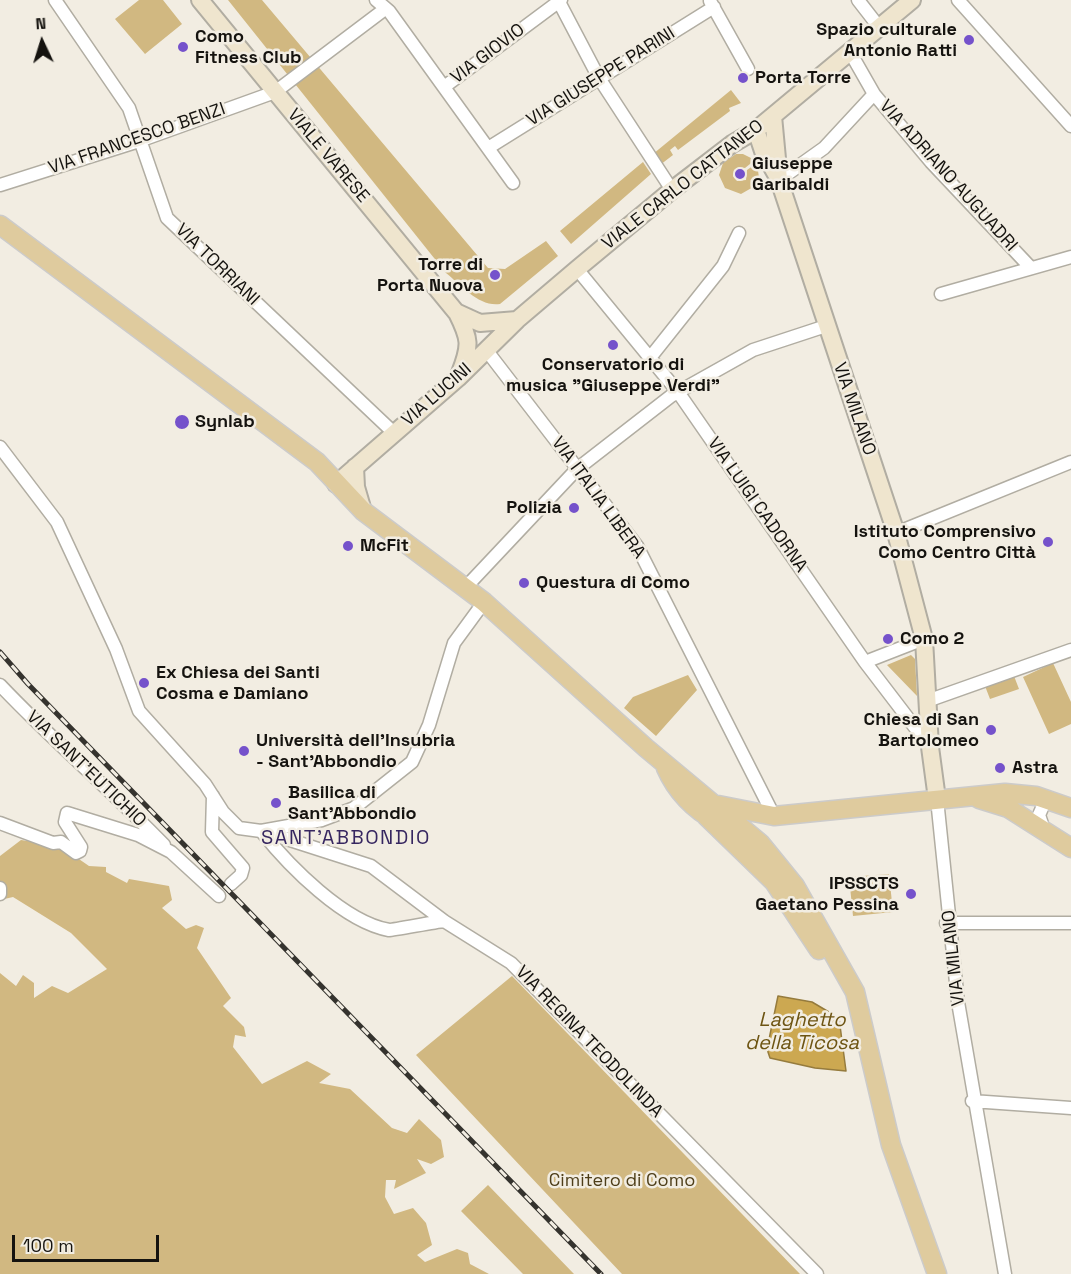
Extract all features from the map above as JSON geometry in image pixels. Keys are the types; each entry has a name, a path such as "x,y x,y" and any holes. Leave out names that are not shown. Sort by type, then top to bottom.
{"main road":[{"path":"0,225 317,462 363,511 484,602 664,763 712,811 784,895 846,996 882,1150 928,1274"},
{"path":"0,237 318,478 336,484"},
{"path":"712,811 774,816 1005,793 1062,802"},
{"path":"966,796 1000,805 1071,848"},
{"path":"712,811 754,836 795,886 855,992 891,1145 937,1274"},
{"path":"755,862 752,849 754,836 763,823 774,816"}],"street":[{"name":"VIA TORRIANI","path":"55,0 129,108 167,218 394,434"},
{"name":"VIALE VARESE","path":"200,0 456,312 469,337 466,357 458,378"},
{"path":"559,0 599,78 672,190"},
{"name":"VIA GIOVIO","path":"444,87 559,0"},
{"path":"858,0 879,27"},
{"name":"VIALE CARLO CATTANEO","path":"517,320 672,190 732,144 756,130 912,0"},
{"path":"958,0 1071,126"},
{"name":"VIA FRANCESCO BENZI","path":"0,185 139,141 274,92 379,3"},
{"path":"379,3 389,11 513,183"},
{"path":"712,3 748,69"},
{"name":"VIA GIUSEPPE PARINI","path":"488,148 712,3"},
{"name":"VIA ADRIANO AUGUADRI","path":"850,52 874,94 931,162 1031,268"},
{"path":"779,180 824,148 874,94"},
{"name":"VIA MILANO","path":"772,116 779,180"},
{"name":"VIA MILANO","path":"756,130 779,180 896,533 924,639 930,747 937,799 947,923 973,1101 1005,1274"},
{"path":"732,144 762,147"},
{"path":"649,359 723,266 739,233"},
{"path":"941,294 1071,257"},
{"name":"VIA LUIGI CADORNA","path":"577,269 678,392 865,662 930,747"},
{"name":"VIALE VARESE","path":"456,312 480,323 517,320"},
{"name":"VIA LUCINI","path":"336,484 458,378 517,320"},
{"path":"466,587 577,469 678,392 753,350 826,326"},
{"name":"VIA ITALIA LIBERA","path":"487,351 637,546 774,816"},
{"path":"0,447 57,522 116,649 139,711 205,784 213,796 212,832 243,867 236,880"},
{"path":"896,533 1071,462"},
{"path":"355,467 356,487 363,511"},
{"path":"444,921 390,930 358,918 284,861 261,831 322,820 354,808 412,762 432,716 454,643 484,602"},
{"path":"865,662 924,639"},
{"path":"927,701 1071,650"},
{"name":"VIA SANT'EUTICHIO","path":"0,685 60,746 111,790 171,852"},
{"name":"VIA REGINA TEODOLINDA","path":"213,796 227,817 239,828 261,831 371,866 444,921 511,963 773,1232 814,1270 824,1274"},
{"path":"1045,833 1039,815 1062,802"},
{"path":"0,823 53,843 61,842 76,853 81,847 65,822 68,813 138,835 171,852 219,896"},
{"path":"0,888 0,894"},
{"path":"947,923 1071,923"},
{"path":"973,1101 1071,1107"}],"green space":[{"path":"139,0 163,0 182,24 145,54 115,19"},
{"path":"228,0 262,0 488,268 505,269 546,241 558,256 500,304 485,302 471,294 446,273"},
{"path":"731,90 741,103 729,108 730,111 678,150 675,146 670,150 673,155 660,165 653,154"},
{"path":"736,154 743,154 755,160 745,168 739,167 734,170 733,176 737,181 746,180 747,170 757,163 759,178 755,186 741,194 725,188 719,175 723,163"},
{"path":"643,162 651,174 571,244 560,231"},
{"path":"911,655 915,659 917,696 887,665"},
{"path":"1053,663 1071,702 1071,724 1049,734 1023,677"},
{"path":"688,675 697,690 656,736 624,708 633,697"},
{"path":"1014,676 1019,689 990,699 985,686"},
{"path":"21,840 60,846 89,866 106,867 106,872 127,883 129,879 169,886 172,900 162,908 186,929 196,925 204,928 197,948 231,998 223,1006 244,1027 246,1037 235,1035 233,1047 262,1084 307,1061 331,1074 319,1083 350,1089 392,1128 407,1133 419,1119 441,1140 444,1157 431,1164 417,1159 426,1173 394,1189 396,1180 386,1180 385,1197 394,1214 413,1208 426,1223 432,1245 417,1255 425,1262 457,1249 468,1253 470,1264 489,1274 0,1274 0,973 16,986 23,975 34,983 34,998 52,986 68,993 107,969 71,933 13,897 0,900 0,856"},
{"path":"889,874 893,912 853,916 849,877"},
{"name":"Cimitero di Como","path":"512,976 800,1274 622,1274 416,1055"},
{"path":"488,1185 574,1274 523,1274 461,1211"}],"water":[{"name":"Laghetto della Ticosa","path":"778,996 812,1002 839,1018 846,1071 815,1068 770,1058 767,1049"}],"railway":[{"path":"0,652 28,684 601,1274"}],"place":[{"name":"Spazio culturale Antonio Ratti","path":"969,40"},
{"name":"Como Fitness Club","path":"183,47"},
{"name":"Porta Torre","path":"743,78"},
{"name":"Giuseppe Garibaldi","path":"740,174"},
{"name":"Torre di Porta Nuova","path":"495,275"},
{"name":"Conservatorio di musica \"Giuseppe Verdi\"","path":"613,345"},
{"name":"Synlab","path":"182,422"},
{"name":"Polizia","path":"574,508"},
{"name":"Istituto Comprensivo Como Centro Città","path":"1048,542"},
{"name":"McFit","path":"348,546"},
{"name":"Questura di Como","path":"524,583"},
{"name":"Como 2","path":"888,639"},
{"name":"Ex Chiesa dei Santi Cosma e Damiano","path":"144,683"},
{"name":"Chiesa di San Bartolomeo","path":"991,730"},
{"name":"Università dell'Insubria - Sant'Abbondio","path":"244,751"},
{"name":"Astra","path":"1000,768"},
{"name":"Basilica di Sant'Abbondio","path":"276,803"},
{"name":"IPSSCTS Gaetano Pessina","path":"911,894"}],"district":[{"name":"SANT'ABBONDIO","path":"346,839"}]}
